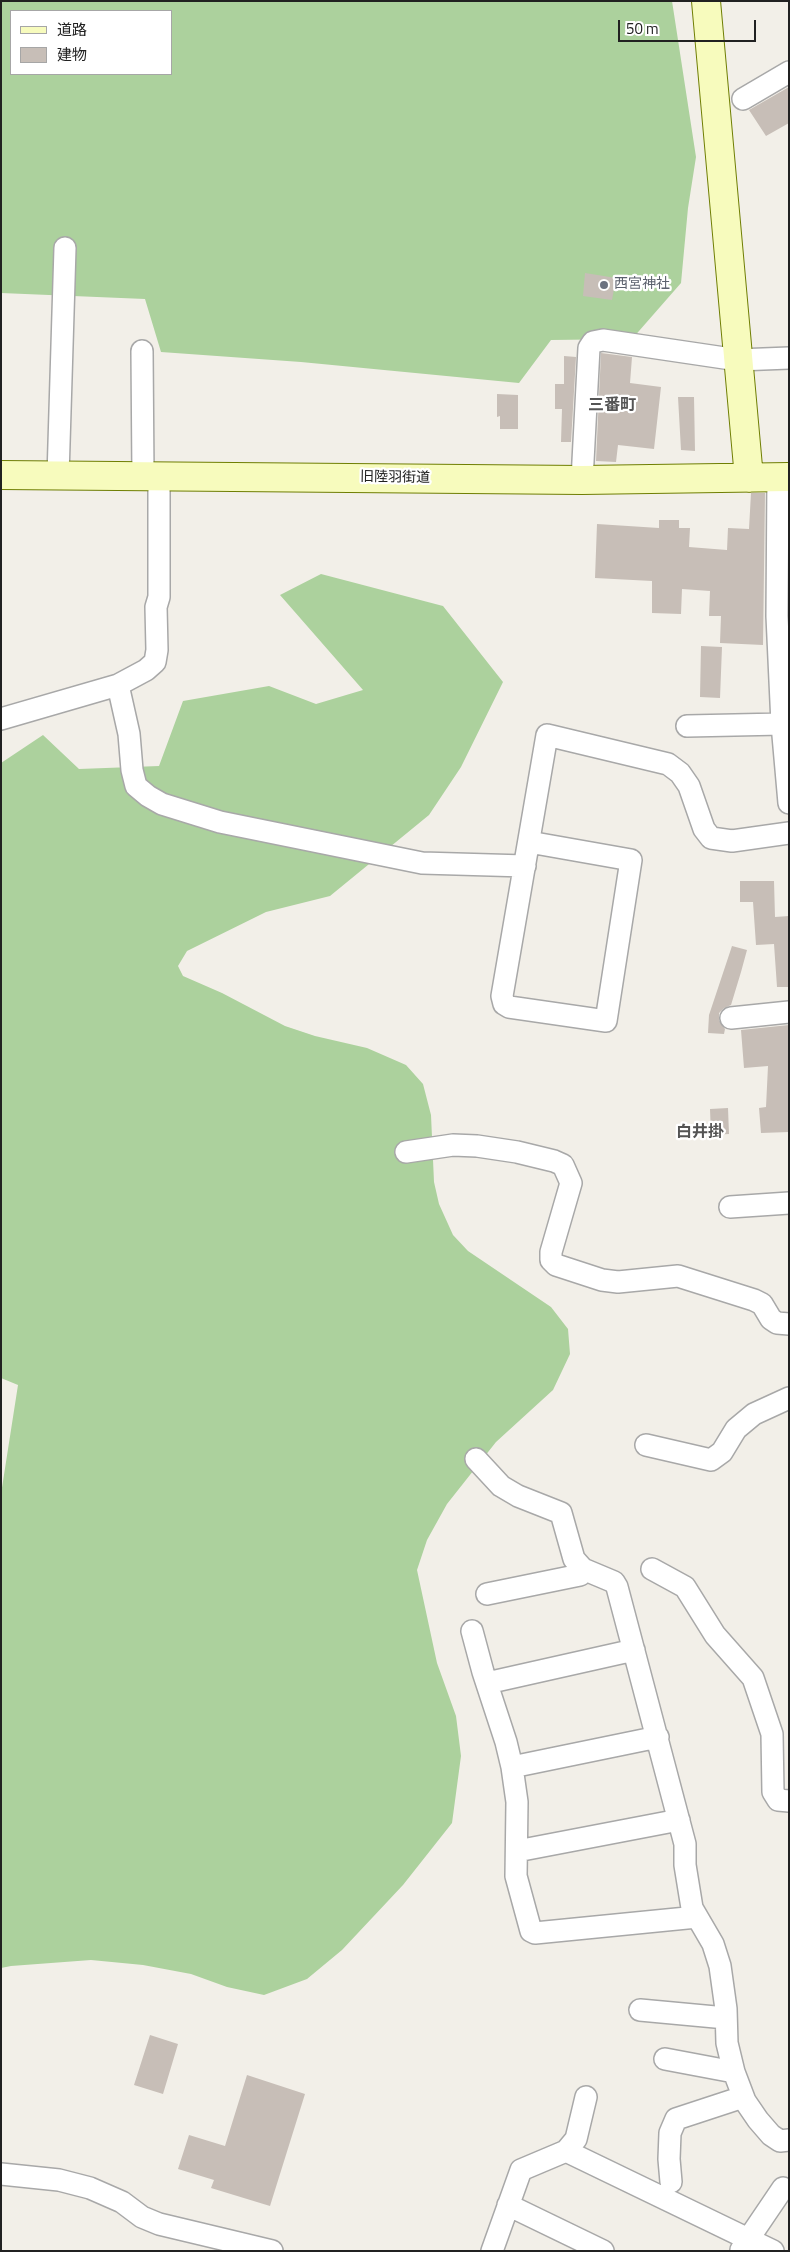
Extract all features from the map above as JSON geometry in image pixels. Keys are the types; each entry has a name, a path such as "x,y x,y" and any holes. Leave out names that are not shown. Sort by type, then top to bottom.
{"street":[{"path":"706,1 749,478"},
{"path":"743,99 789,72"},
{"path":"58,476 65,248"},
{"path":"582,480 589,348 594,342 603,340 738,360 789,358"},
{"path":"1,719 118,685 146,670 155,662 156,607 159,597 142,351"},
{"name":"旧陸羽街道","path":"1,475 582,480 784,477"},
{"path":"784,477 782,724 789,803"},
{"path":"118,685 129,734 136,786 162,804 220,822 422,863 525,866"},
{"path":"687,726 782,724"},
{"path":"530,842 631,860 606,1021 509,1007 504,1004 502,996 547,735 668,764 680,772 689,786 704,829 711,838 718,841 732,841 789,833"},
{"path":"731,1018 789,1012"},
{"path":"406,1152 453,1145 477,1146 554,1160 563,1165 570,1183 551,1252 552,1260 556,1265 602,1280 618,1282 678,1276 754,1300 762,1304 771,1319 777,1323 789,1324"},
{"path":"730,1207 789,1204"},
{"path":"646,1445 711,1460 722,1452 736,1429 754,1414 789,1398"},
{"path":"476,1459 501,1486 518,1496 561,1513 574,1559 583,1569 614,1582 658,1737 685,1844 688,1888 692,1908 713,1944 720,1966 727,2043 734,2072 743,2097 754,2114 771,2135 780,2140 789,2140"},
{"path":"652,1568 685,1587 715,1635 753,1678 772,1734 773,1792 778,1800 789,1801"},
{"path":"487,1594 580,1575 583,1569"},
{"path":"472,1631 512,1767 517,1802 516,1876 531,1931 535,1933 697,1916"},
{"path":"487,1683 634,1650"},
{"path":"512,1767 658,1737"},
{"path":"516,1851 679,1820"},
{"path":"640,2010 726,2018"},
{"path":"665,2059 734,2072"},
{"path":"492,2251 521,2170 566,2151 576,2139 586,2097"},
{"path":"671,2182 669,2159 670,2132 676,2119 743,2097"},
{"path":"566,2151 744,2245 773,2251"},
{"path":"1,2174 67,2182 90,2188 122,2202 142,2217 159,2224 272,2251"},
{"path":"744,2245 783,2188"},
{"path":"508,2205 603,2251"}],"green space":[{"path":"1,1 672,1 696,157 688,208 681,283 632,339 551,340 519,383 301,362 161,352 145,299 1,293"},
{"path":"321,574 443,606 503,682 461,767 429,815 330,896 266,912 187,951 178,966 183,976 222,993 285,1026 315,1036 367,1048 406,1065 423,1084 431,1115 434,1182 439,1204 453,1235 468,1251 551,1307 568,1329 570,1354 553,1390 496,1442 447,1504 427,1540 417,1570 437,1663 456,1716 461,1756 452,1823 403,1885 342,1950 307,1979 264,1995 227,1987 191,1974 143,1965 91,1960 1,1968 1,1494 18,1385 1,1378 1,763 43,735 79,769 159,766 183,701 269,686 316,704 363,690 280,595"}],"building":[{"path":"789,87 789,123 766,136 749,110"},
{"name":"西宮神社","path":"585,273 616,278 612,300 583,296"},
{"path":"601,353 632,357 630,383 661,387 654,449 618,445 616,462 596,461"},
{"path":"564,356 576,357 571,442 561,442 562,409 555,409 555,384 564,384"},
{"path":"497,394 518,395 518,429 500,429 500,416 497,417"},
{"path":"678,397 694,397 695,451 681,450"},
{"path":"751,493 765,493 763,645 720,643 721,616 709,616 710,591 682,589 681,614 652,613 652,581 595,578 597,524 659,528 659,520 679,520 679,528 690,528 689,547 727,550 728,528 749,529"},
{"path":"701,646 722,647 720,698 700,697"},
{"path":"740,881 774,881 775,917 789,916 789,987 777,987 774,944 756,945 753,902 740,902"},
{"path":"732,946 747,950 731,1005 719,1013 719,1020 725,1029 724,1034 708,1033 709,1015"},
{"path":"789,1025 789,1132 761,1133 759,1108 766,1107 768,1066 744,1068 741,1030"},
{"path":"728,1108 729,1134 711,1135 710,1109"},
{"path":"150,2035 178,2044 163,2094 134,2085"},
{"path":"247,2075 305,2094 270,2206 211,2188 214,2180 178,2169 189,2135 225,2146"}],"place":[{"name":"西宮神社","path":"604,285"}],"district":[{"name":"三番町","path":"612,406"},
{"name":"白井掛","path":"700,1133"}]}
